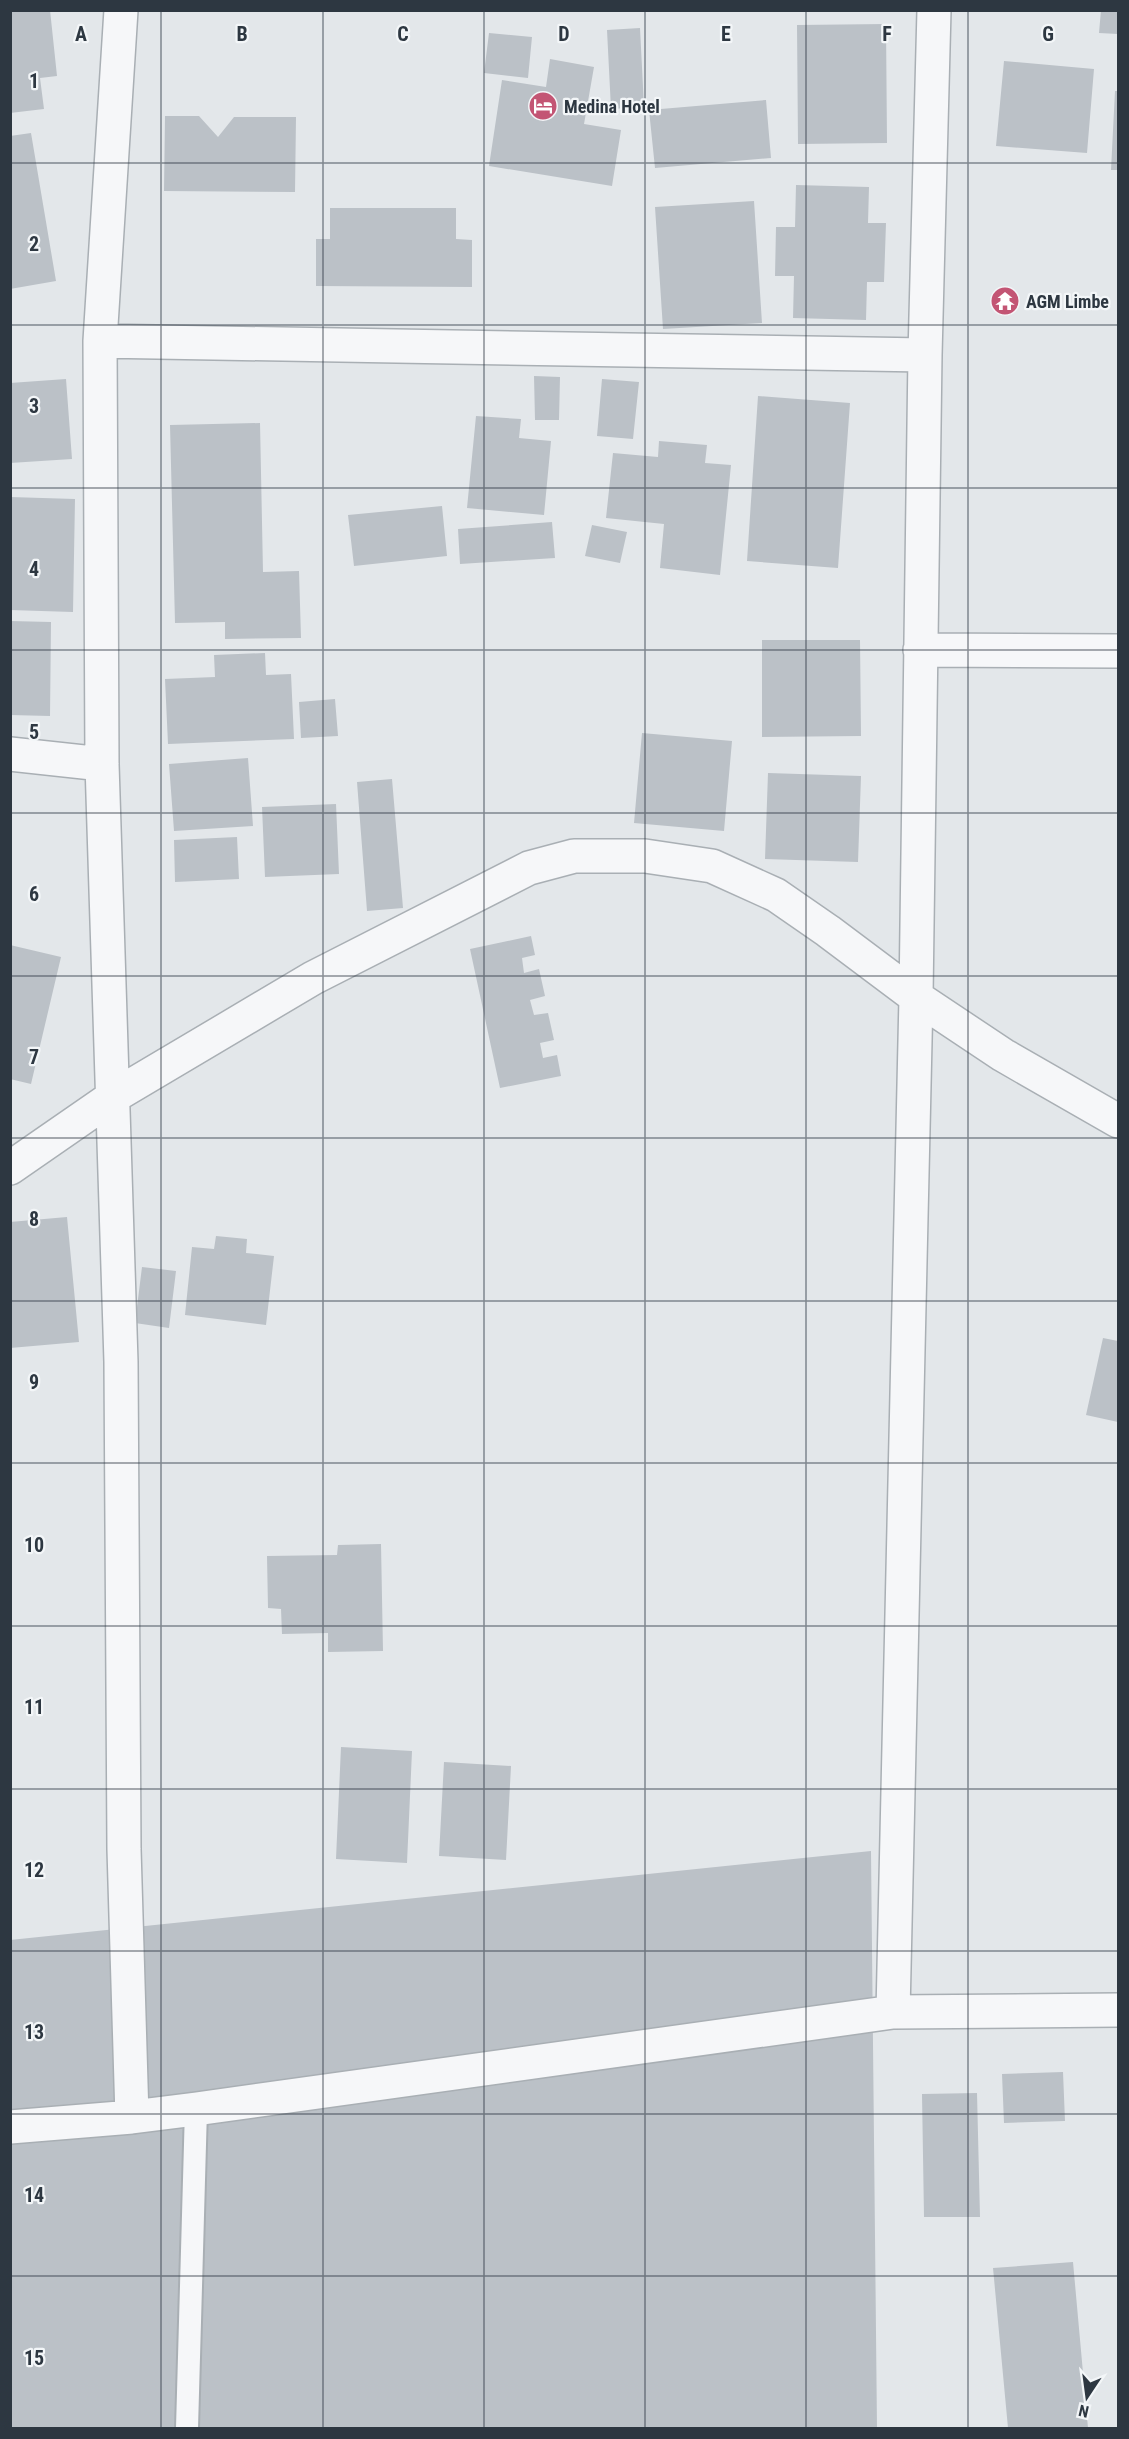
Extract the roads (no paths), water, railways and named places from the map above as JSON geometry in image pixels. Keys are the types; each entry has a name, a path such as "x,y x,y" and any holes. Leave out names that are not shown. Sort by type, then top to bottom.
{"street":[{"path":"121,10 100,341 102,764 121,1362 124,1849 132,2117"},
{"path":"893,2012 916,997 925,355 934,10"},
{"path":"100,341 925,355"},
{"path":"920,650 1119,651"},
{"path":"10,754 102,764"},
{"path":"10,1168 114,1096 313,978 530,868 574,856 645,856 712,866 776,895 916,997 1003,1054 1119,1120"},
{"path":"10,2127 196,2109 893,2012 1119,2010"}],"lane":[{"path":"187,2428 196,2109"}],"place":[{"name":"Medina Hotel","path":"543,106"},
{"name":"AGM Limbe","path":"1005,301"}]}
